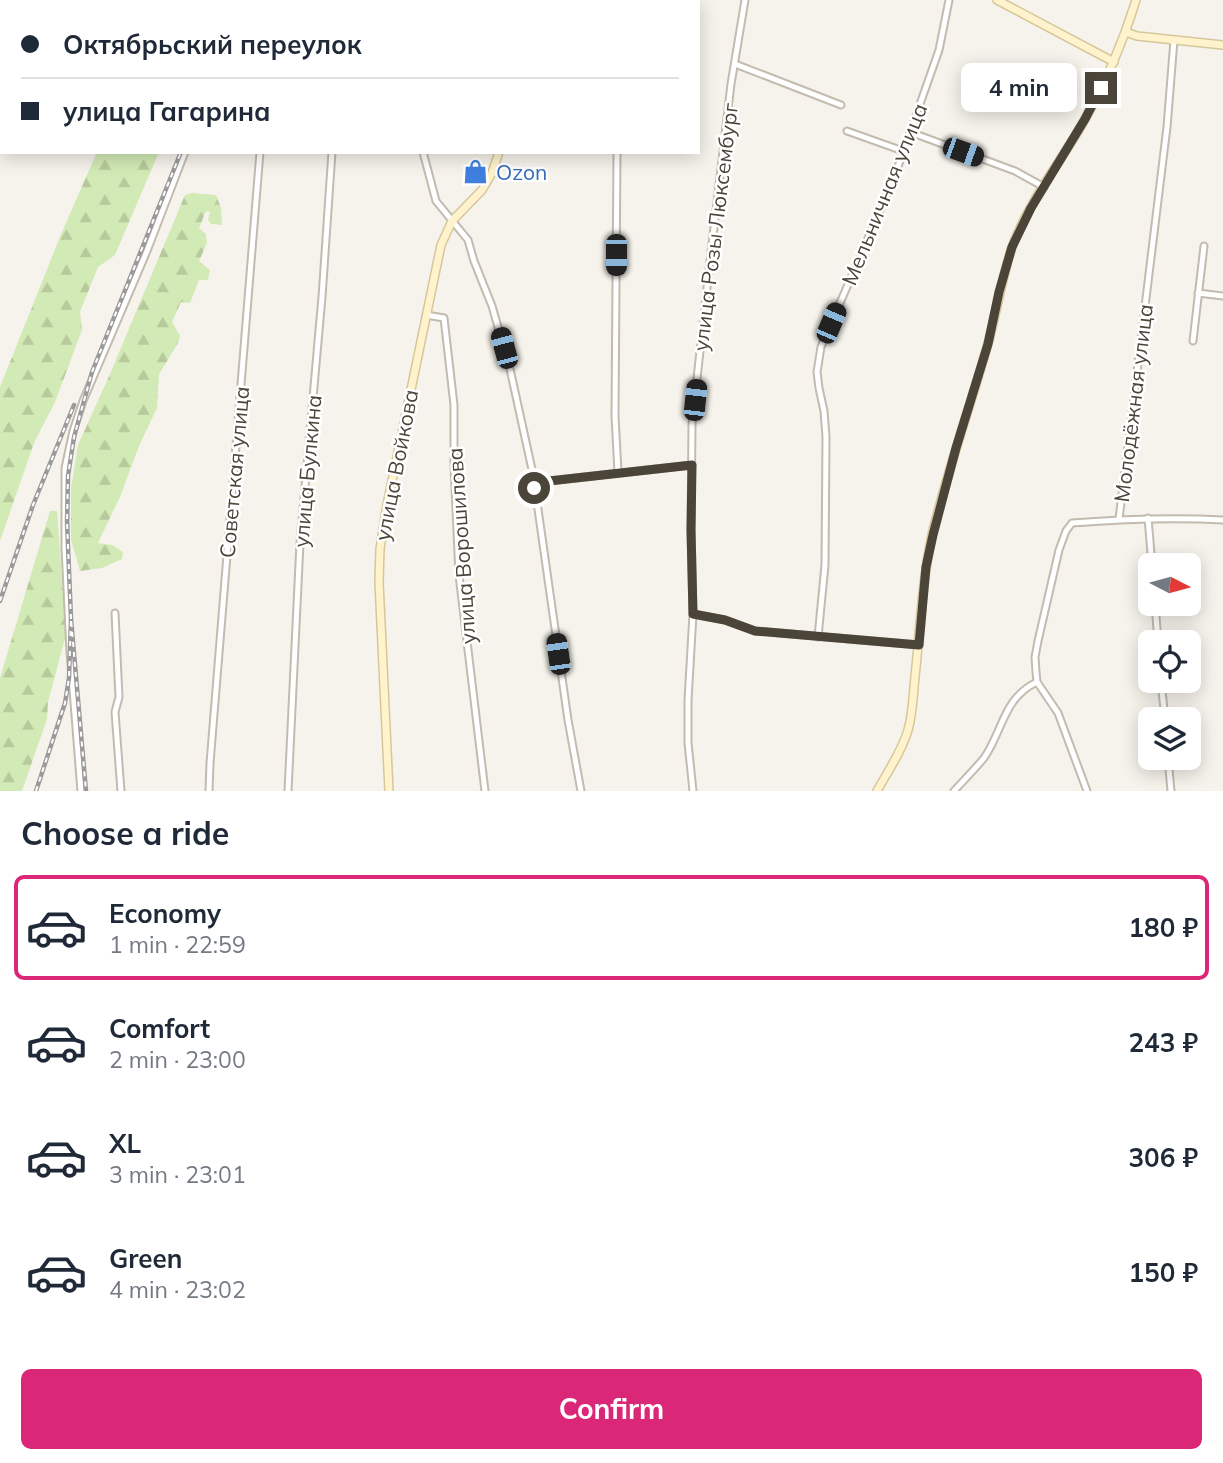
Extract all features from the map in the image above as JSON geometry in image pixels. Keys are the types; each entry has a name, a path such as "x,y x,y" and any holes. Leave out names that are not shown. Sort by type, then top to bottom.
{"main road":[{"path":"998,0 1114,62"},
{"path":"877,791 908,729 926,567 1012,247 1031,208 1085,119 1114,62 1136,0"},
{"path":"1126,32 1138,36 1223,45"},
{"path":"452,221 482,190 498,154"},
{"name":"улица Войкова","path":"389,791 380,630 380,549 441,245 452,221"}],"street":[{"name":"улица Розы Люксембург","path":"693,791 688,743 693,614 692,424 708,278 745,0"},
{"name":"Мельничная улица","path":"818,637 825,565 826,437 817,372 821,347 904,151 939,50 948,0"},
{"name":"Молодёжная улица","path":"1037,682 1035,657 1038,641 1066,531 1072,523 1119,519 1164,153 1174,40"},
{"path":"735,64 841,106"},
{"path":"848,131 904,151"},
{"path":"910,132 1015,171 1044,187"},
{"path":"82,791 70,652 65,547 65,468 73,430 83,401 147,251 184,154"},
{"name":"Советская улица","path":"209,791 260,154"},
{"name":"улица Булкина","path":"288,791 300,543 332,154"},
{"path":"424,154 436,201 468,240 492,306 510,369 533,474 568,720 581,791"},
{"path":"617,154 615,416 618,472"},
{"path":"1193,341 1203,246"},
{"path":"1198,293 1223,296"},
{"name":"улица Ворошилова","path":"426,315 444,318 454,405 459,575 485,791"},
{"path":"533,474 549,481 692,465"},
{"path":"1148,518 1151,553"},
{"path":"1119,519 1223,520"},
{"path":"115,613 119,696 116,712 121,791"},
{"path":"693,614 725,620 755,631 919,645"},
{"path":"954,791 985,757 1009,706 1018,695 1037,682 1058,713 1087,791"},
{"path":"1169,770 1171,791"}],"green space":[{"path":"96,154 158,154 115,255 98,267 80,312 82,330 55,402 34,443 0,541 0,387"},
{"path":"185,195 216,195 221,208 222,225 211,224 208,220 210,212 206,211 199,228 206,234 207,243 199,261 210,270 208,280 199,280 190,303 181,302 172,322 180,336 159,374 157,408 98,543 112,545 123,552 122,559 102,568 80,571 71,540 71,488 78,445"},
{"path":"50,511 57,511 66,635 48,702 47,719 22,791 0,791 0,678"}],"railway":[{"path":"71,619 67,522 68,476 74,437 92,372 180,154"},
{"path":"0,601 33,505 74,405"},
{"path":"36,791 65,703 69,678 71,619 86,791"}],"place":[{"name":"Ozon","path":"476,172"}],"route":[{"path":"534,488 533,474 549,481 692,465 693,614 725,620 755,631 919,645 926,567 933,535 988,344 1012,247 1031,208 1101,88"}]}
